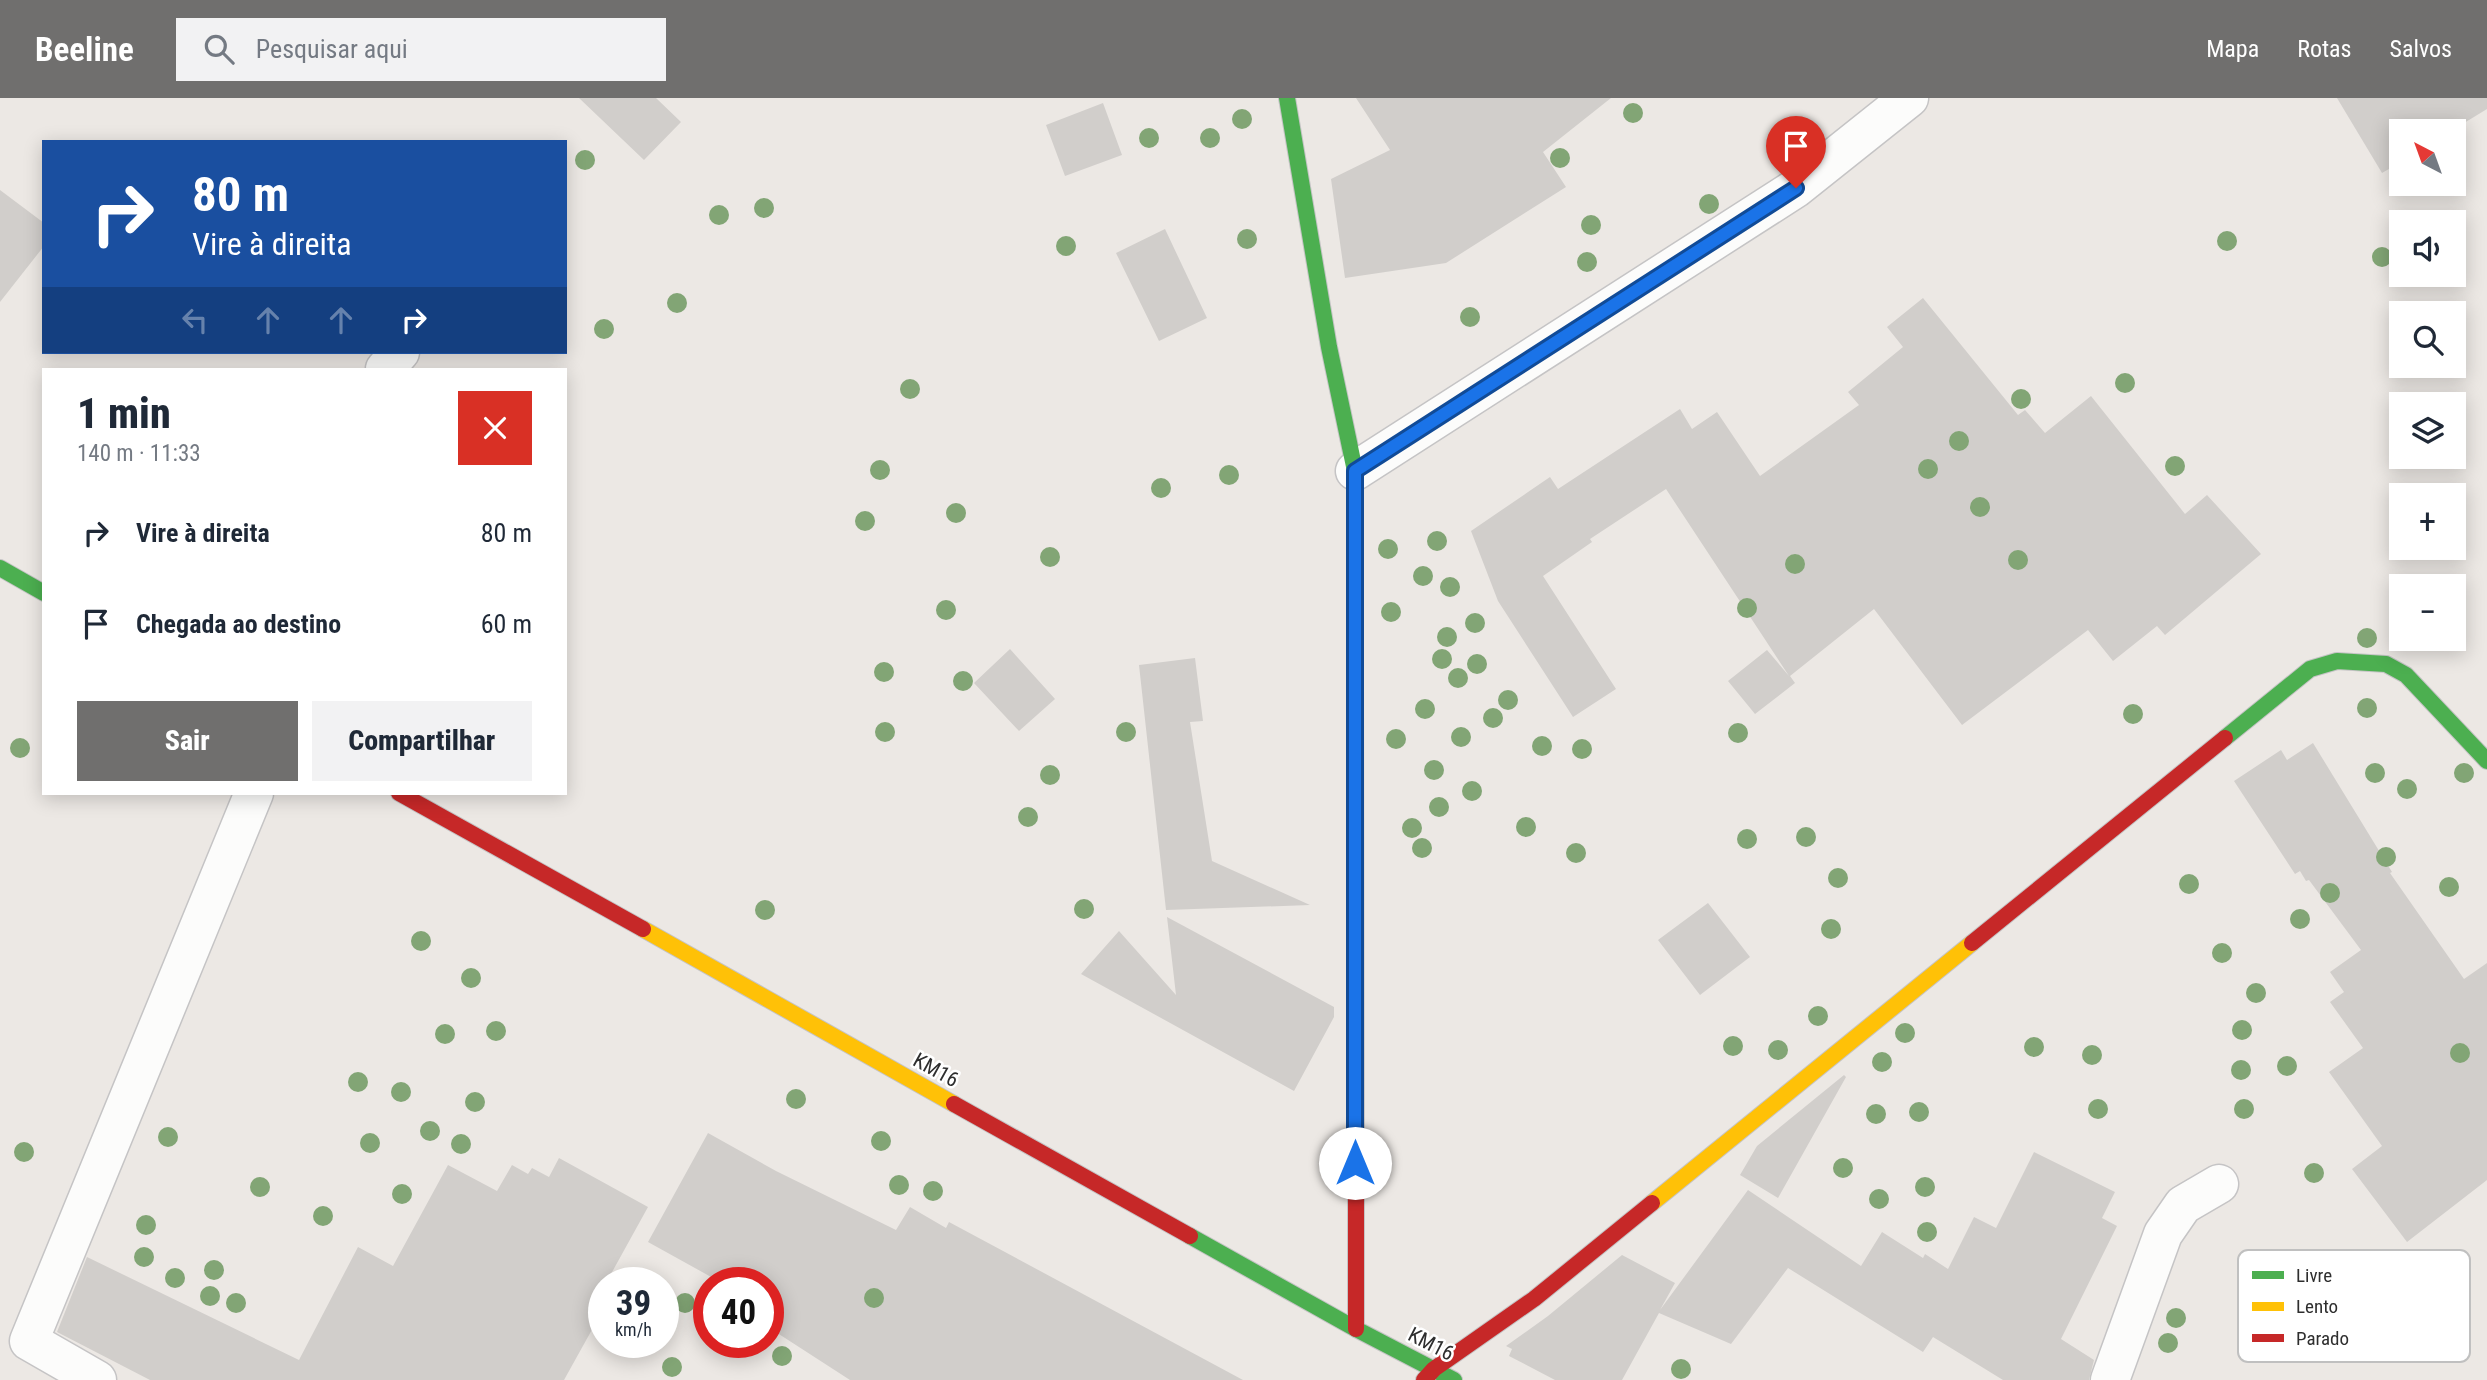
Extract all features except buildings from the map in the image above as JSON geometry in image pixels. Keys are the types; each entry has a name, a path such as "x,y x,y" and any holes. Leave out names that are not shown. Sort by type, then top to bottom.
{"street":[{"path":"1287,98 1329,347 1355,471 1356,1329"},
{"path":"1355,471 1796,188 1909,98"},
{"path":"386,368 398,354"},
{"path":"0,568 42,592"},
{"path":"1429,1375 1534,1299 2310,668 2337,661 2386,664 2406,675 2487,761"},
{"path":"97,1380 29,1341 253,795"},
{"name":"KM16","path":"403,795 1356,1329 1429,1375 1454,1380"},
{"path":"2110,1380 2163,1234 2183,1205 2219,1184"}],"traffic: fast":[{"path":"1287,98 1329,347 1355,471 1355,684"},
{"path":"0,568 42,592"},
{"path":"2225,738 2310,669 2337,661 2386,664 2406,675 2487,761"},
{"path":"1190,1236 1356,1329 1454,1380"}],"traffic: slow":[{"path":"1355,684 1356,1158"},
{"path":"643,929 954,1104"},
{"path":"1652,1203 1972,943"}],"traffic: jam":[{"path":"1972,943 2225,738"},
{"path":"403,795 643,929"},
{"path":"954,1104 1190,1236"},
{"path":"1356,1158 1356,1329"},
{"path":"1424,1380 1434,1369 1534,1299 1652,1203"}],"route":[{"path":"1355,1163 1355,471 1796,188"}]}
